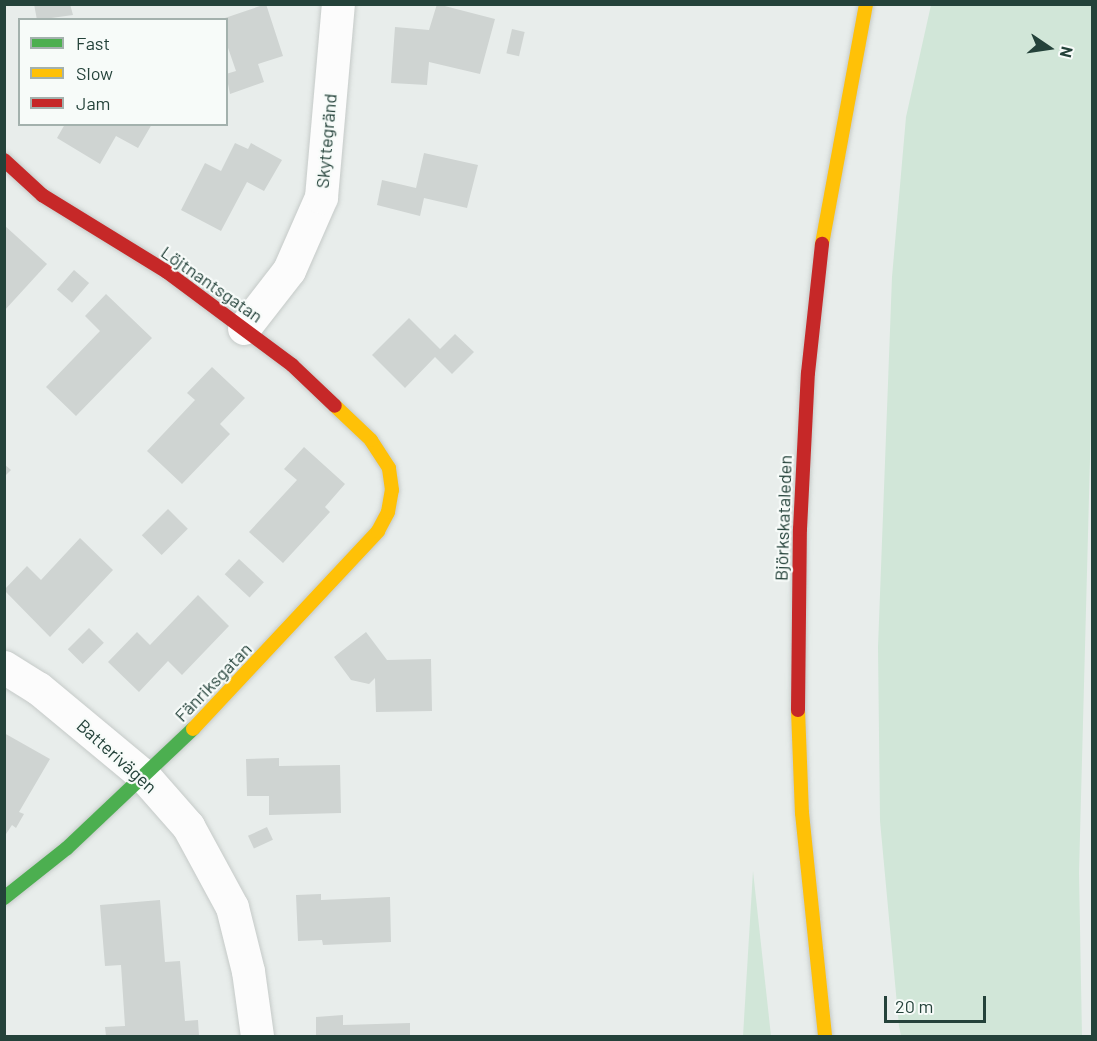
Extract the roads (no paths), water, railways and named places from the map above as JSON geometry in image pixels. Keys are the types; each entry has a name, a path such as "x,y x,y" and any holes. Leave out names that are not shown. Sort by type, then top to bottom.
{"street":[{"name":"Skyttegränd","path":"244,328 289,270 321,198 338,4"},
{"name":"Björkskataleden","path":"825,1036 802,813 797,671 800,529 808,373 821,254 840,131 866,4"},
{"name":"Löjtnantsgatan","path":"4,160 42,195 167,272 244,328 340,409 384,458"},
{"name":"Fänriksgatan","path":"4,898 67,848 214,709 378,531 388,512 392,490 384,458"},
{"name":"Batterivägen","path":"4,667 38,688 144,776 188,826 232,907 248,971 256,1036"}]}
